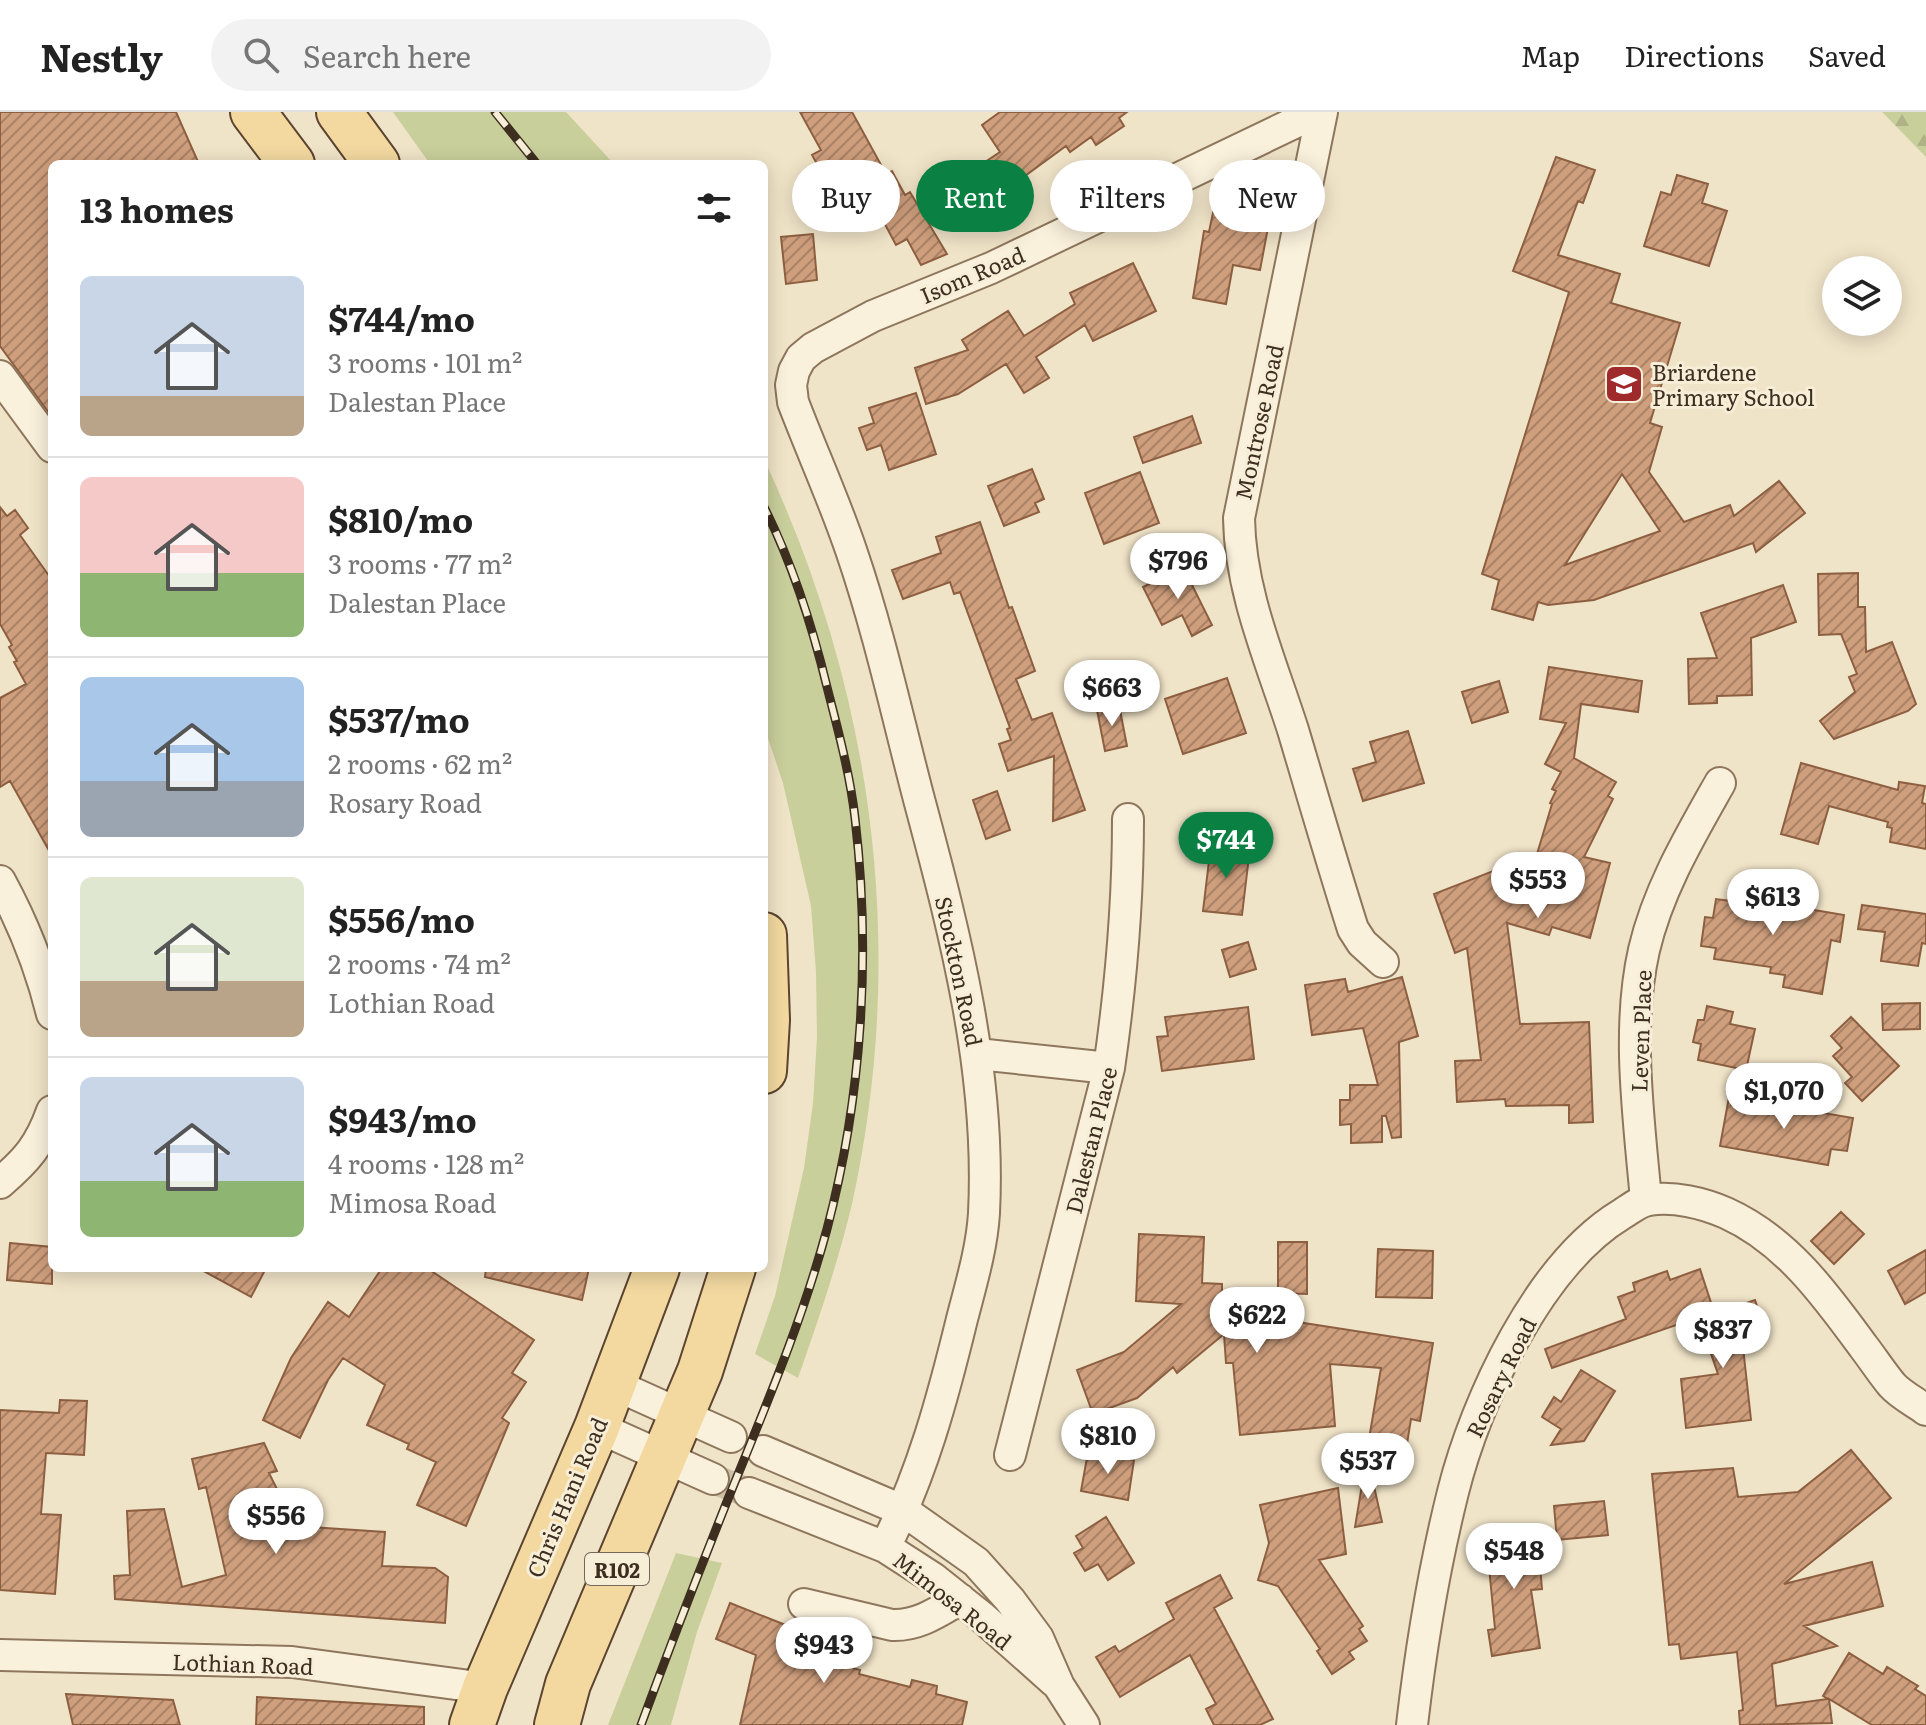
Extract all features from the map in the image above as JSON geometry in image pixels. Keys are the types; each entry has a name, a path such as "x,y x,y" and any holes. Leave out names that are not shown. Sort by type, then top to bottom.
{"main road":[{"path":"253,112 289,160"},
{"path":"339,112 374,160"},
{"name":"Chris Hani Road","path":"478,1706 597,1427 655,1272"},
{"name":"R102","path":"557,1725 568,1684 700,1371 732,1272"}],"street":[{"name":"Isom Road","path":"793,402 791,385 794,371 801,358 813,348 873,316 991,268 1320,112"},
{"name":"Montrose Road","path":"1320,112 1239,518 1239,542 1258,625 1353,929 1362,943 1383,962"},
{"path":"0,376 48,442"},
{"name":"Stockton Road","path":"793,402 852,553 896,704 959,954 978,1054 985,1187 977,1262 925,1453 904,1511 885,1547"},
{"name":"Leven Place","path":"1646,1200 1636,1093 1637,987 1644,947 1673,867 1720,783"},
{"name":"Dalestan Place","path":"1010,1455 1109,1068 1128,896 1128,819"},
{"path":"0,881 25,926 48,997"},
{"path":"978,1054 1109,1068"},
{"path":"0,1183 25,1162 42,1138 48,1122"},
{"path":"1646,1200 1708,1205 1755,1230 1786,1252 1828,1299 1893,1386 1926,1410"},
{"name":"Rosary Road","path":"1412,1725 1435,1573 1453,1490 1492,1385 1515,1336 1560,1267 1601,1227 1646,1200"},
{"path":"613,1384 731,1437"},
{"path":"597,1427 713,1479"},
{"name":"Mimosa Road","path":"763,1451 904,1511 976,1562 1038,1638 1059,1686 1084,1725"},
{"name":"Mimosa Road","path":"749,1493 885,1547 960,1599 1059,1686"},
{"path":"804,1604 892,1625 905,1625 930,1616 960,1599"},
{"name":"Lothian Road","path":"0,1655 292,1662 478,1706"}],"green space":[{"path":"393,112 566,112 610,160 427,160"},
{"path":"1882,112 1926,112 1926,157"},
{"path":"768,468 802,548 832,639 855,731 870,824 878,918 877,1013 869,1108 852,1204 798,1378 755,1354 775,1296 804,1168 813,1103 817,1037 811,906 783,783 768,738"},
{"path":"676,1553 722,1563 697,1632 671,1725 608,1725"}],"building":[{"path":"0,112 176,112 197,160 48,160 48,412 0,346"},
{"path":"800,112 852,112 878,160 815,160 812,155 821,150"},
{"path":"1000,112 1127,112 1119,118 1124,126 1096,145 1091,137 1070,152 1066,146 1034,169 1034,160 988,160 1000,152 982,125"},
{"path":"1556,157 1595,170 1583,203 1578,201 1558,255 1620,274 1611,303 1680,323 1650,423 1662,427 1649,472 1684,522 1730,505 1734,516 1779,481 1805,513 1756,552 1753,543 1594,600 1548,605 1538,602 1533,620 1492,609 1499,580 1482,574 1569,292 1513,271","holes":["1622,474 1660,531 1565,565"]},
{"path":"1677,175 1708,184 1702,203 1727,211 1709,266 1644,246 1661,192 1671,195"},
{"path":"900,186 905,195 910,192 916,202 916,232 934,232 947,254 921,265 907,239 896,245 889,232 900,232"},
{"path":"1204,231 1267,232 1260,270 1233,265 1226,304 1193,298"},
{"path":"813,234 817,280 786,284 781,237"},
{"path":"1133,263 1156,311 1093,341 1085,325 1036,357 1049,378 1024,393 1006,364 958,394 926,404 915,368 968,350 962,340 1008,311 1024,336 1075,304 1070,293"},
{"path":"916,393 936,454 889,470 881,445 867,450 859,428 874,423 869,408"},
{"path":"1192,416 1201,443 1143,463 1134,437"},
{"path":"1032,469 1044,499 1035,503 1039,512 1004,526 988,486"},
{"path":"1140,472 1159,523 1104,544 1085,493"},
{"path":"0,507 7,516 15,510 28,528 20,535 48,574 48,849 10,781 0,787 0,698 26,684 14,662 17,661 9,647 12,645 0,624"},
{"path":"980,522 1009,608 1012,607 1035,671 1016,679 1032,720 1052,713 1085,810 1053,821 1054,756 1008,771 999,744 1011,740 1007,729 1010,728 960,592 954,594 950,582 903,599 892,570 941,553 936,537"},
{"path":"1183,567 1212,625 1192,636 1182,615 1162,625 1143,587"},
{"path":"1858,573 1858,607 1865,607 1866,652 1892,642 1916,704 1908,711 1834,739 1820,721 1855,692 1849,677 1857,674 1841,634 1819,635 1818,574"},
{"path":"1783,585 1796,622 1751,638 1752,695 1717,696 1717,703 1689,704 1688,659 1717,658 1701,613"},
{"path":"1549,667 1642,681 1638,712 1581,704 1574,758 1616,782 1608,796 1613,799 1584,857 1610,863 1590,938 1552,927 1549,935 1507,923 1520,1024 1589,1022 1593,1122 1569,1123 1569,1105 1506,1106 1505,1099 1457,1102 1455,1061 1481,1060 1467,948 1455,953 1434,894 1537,854 1556,791 1552,789 1561,772 1545,764 1566,723 1540,719"},
{"path":"1227,678 1246,733 1183,754 1165,699"},
{"path":"1499,681 1508,712 1472,723 1462,692"},
{"path":"1119,705 1127,746 1105,751 1097,710"},
{"path":"1408,731 1424,783 1363,801 1353,769 1376,762 1370,742"},
{"path":"1801,763 1898,790 1899,782 1925,786 1922,803 1926,804 1926,849 1890,842 1892,828 1887,827 1888,822 1829,806 1818,844 1781,834"},
{"path":"997,791 1010,830 986,839 973,800"},
{"path":"1211,844 1250,848 1242,915 1203,911"},
{"path":"1734,882 1763,887 1761,901 1844,915 1840,942 1831,940 1822,994 1783,987 1785,975 1770,973 1771,967 1714,959 1716,948 1701,946 1705,917 1713,918 1716,899 1731,901"},
{"path":"1862,905 1926,914 1926,944 1922,943 1918,966 1881,961 1885,932 1858,929"},
{"path":"1248,942 1256,969 1230,977 1222,950"},
{"path":"1402,977 1418,1036 1399,1042 1401,1137 1392,1138 1386,1116 1382,1116 1382,1142 1351,1143 1351,1124 1340,1125 1340,1100 1350,1100 1350,1085 1378,1085 1363,1028 1312,1035 1305,985 1345,979 1348,992"},
{"path":"1920,1003 1920,1029 1883,1030 1882,1004"},
{"path":"1707,1006 1733,1012 1730,1024 1755,1029 1746,1070 1698,1060 1701,1044 1693,1042 1698,1020 1704,1020"},
{"path":"1248,1007 1254,1059 1162,1071 1157,1037 1168,1036 1165,1017"},
{"path":"1851,1017 1899,1066 1862,1101 1845,1083 1852,1077 1833,1056 1842,1048 1831,1036"},
{"path":"1729,1097 1853,1118 1847,1151 1831,1149 1828,1165 1720,1146"},
{"path":"1841,1212 1864,1234 1834,1264 1811,1241"},
{"path":"1139,1234 1204,1237 1202,1283 1222,1284 1222,1295 1227,1295 1224,1331 1278,1325 1278,1319 1433,1343 1420,1421 1411,1419 1406,1450 1368,1445 1381,1368 1330,1364 1335,1426 1240,1435 1233,1363 1226,1363 1224,1334 1177,1373 1173,1367 1137,1398 1093,1414 1077,1370 1124,1352 1181,1304 1136,1301"},
{"path":"1278,1242 1307,1242 1307,1294 1278,1293"},
{"path":"10,1243 48,1247 48,1272 52,1272 52,1284 7,1280"},
{"path":"1378,1249 1433,1251 1432,1298 1376,1297"},
{"path":"1926,1250 1926,1292 1905,1304 1888,1271"},
{"path":"1700,1269 1714,1312 1552,1368 1545,1349 1626,1319 1618,1297 1635,1291 1633,1283 1667,1271 1670,1280"},
{"path":"205,1272 264,1272 251,1297"},
{"path":"379,1272 433,1272 534,1340 512,1373 526,1382 502,1418 509,1423 466,1526 417,1505 436,1462 407,1449 409,1444 367,1425 385,1385 343,1358 328,1380 300,1438 263,1420 291,1358 328,1302 349,1317"},
{"path":"486,1272 588,1272 582,1300 485,1277"},
{"path":"1755,1300 1765,1330 1742,1338 1751,1420 1686,1428 1681,1379 1718,1374 1699,1319"},
{"path":"1581,1370 1615,1391 1584,1441 1551,1445 1561,1429 1542,1417 1554,1397 1561,1402"},
{"path":"60,1400 87,1401 84,1455 46,1453 41,1514 61,1515 55,1594 0,1590 0,1410 59,1413"},
{"path":"264,1443 277,1471 269,1473 295,1526 385,1532 382,1566 435,1568 448,1577 445,1623 115,1599 114,1576 130,1575 127,1511 164,1509 182,1587 226,1575 206,1487 199,1489 192,1459"},
{"path":"1851,1450 1891,1498 1784,1584 1872,1562 1883,1606 1804,1626 1837,1646 1772,1664 1776,1706 1828,1699 1823,1696 1849,1653 1883,1674 1887,1667 1918,1686 1915,1689 1926,1696 1926,1725 1872,1725 1829,1699 1832,1723 1740,1725 1739,1711 1743,1710 1737,1652 1681,1659 1679,1644 1669,1645 1652,1474 1733,1468 1738,1497 1798,1492"},
{"path":"1088,1452 1134,1460 1128,1500 1081,1491"},
{"path":"1367,1455 1382,1522 1355,1527"},
{"path":"1338,1488 1346,1554 1319,1560 1363,1626 1359,1629 1367,1641 1349,1652 1354,1659 1332,1674 1317,1651 1320,1649 1278,1586 1258,1580 1269,1543 1260,1505"},
{"path":"1604,1501 1608,1535 1557,1540 1554,1506"},
{"path":"1106,1517 1134,1563 1108,1580 1098,1564 1085,1571 1074,1553 1083,1548 1076,1536"},
{"path":"1537,1531 1542,1589 1531,1590 1540,1648 1492,1656 1488,1630 1495,1629 1486,1536"},
{"path":"1220,1575 1232,1598 1214,1608 1273,1719 1260,1725 1214,1725 1206,1709 1216,1704 1190,1655 1120,1697 1096,1657 1115,1646 1119,1652 1174,1619 1166,1603"},
{"path":"730,1603 793,1628 789,1652 860,1670 859,1674 910,1687 912,1680 937,1686 936,1694 967,1702 962,1725 740,1725 756,1655 716,1639"},
{"path":"66,1694 173,1700 180,1725 73,1725"},
{"path":"257,1697 424,1707 424,1725 256,1725"}],"tunnel":[{"path":"713,1479 749,1493"}],"railway":[{"path":"495,112 534,160"},
{"path":"641,1725 806,1298 839,1179 855,1077 860,1025 862,921 853,802 808,618 793,573 768,516"}],"place":[{"name":"Briardene Primary School","path":"1624,384"}]}
